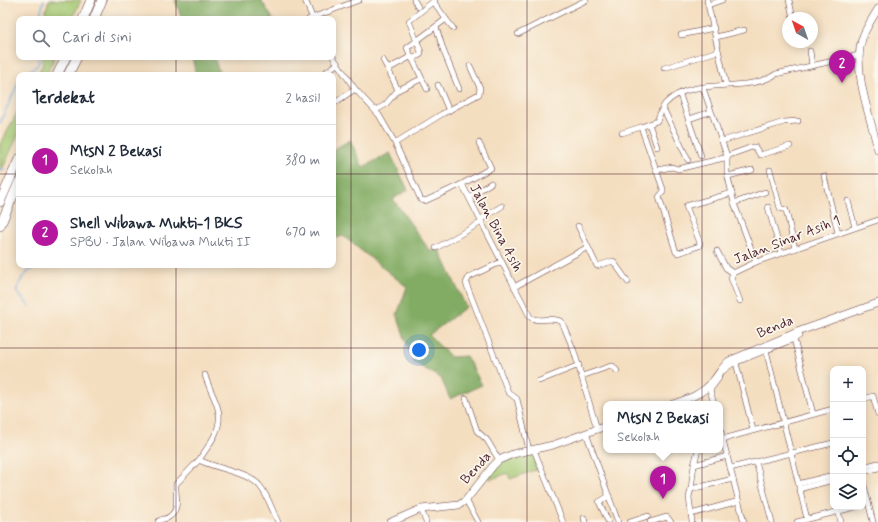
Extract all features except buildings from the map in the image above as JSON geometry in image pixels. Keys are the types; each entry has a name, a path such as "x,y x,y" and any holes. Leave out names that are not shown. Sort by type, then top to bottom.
{"highway":[{"path":"84,16 91,0"},
{"path":"95,16 102,0"},
{"path":"58,72 64,60"},
{"path":"70,72 76,60"},
{"path":"0,202 16,166"},
{"path":"0,226 16,189"}],"street":[{"path":"305,0 310,16"},
{"path":"319,16 359,0"},
{"path":"414,0 418,7"},
{"path":"388,69 421,54 409,21 434,0 453,28"},
{"path":"518,34 586,0"},
{"path":"722,0 708,3 726,85"},
{"path":"789,0 792,12"},
{"path":"878,9 864,32 859,55 863,89 878,150"},
{"path":"427,89 407,47 446,19"},
{"path":"436,27 458,89"},
{"path":"680,35 714,28"},
{"path":"716,37 744,30"},
{"path":"664,68 718,51"},
{"path":"810,51 812,66"},
{"path":"622,133 657,121 662,108 680,95 703,88 764,81 776,74 859,55"},
{"name":"Jalan Bina Asih","path":"335,60 355,89 376,110 395,143 421,200 425,201 462,184 470,197 501,262 532,319 539,320 553,318 562,322 579,365 598,429"},
{"path":"383,60 398,90"},
{"path":"326,72 337,64"},
{"path":"395,143 449,110 479,94 480,88 470,66"},
{"path":"376,110 385,104 398,90 421,79"},
{"path":"438,85 449,110"},
{"path":"703,88 710,112 727,156 728,176 734,203 756,262"},
{"path":"336,102 355,89"},
{"path":"680,95 701,156"},
{"path":"662,108 688,160"},
{"path":"689,119 710,112"},
{"path":"722,141 784,122 798,121"},
{"path":"649,124 657,147"},
{"path":"641,127 663,189 663,192 659,197 678,254 699,246 700,243 686,206 732,193"},
{"path":"462,184 491,168 479,143"},
{"path":"657,170 672,167 678,169 684,168 727,156 752,147 755,148 760,155 790,146"},
{"path":"728,176 752,170"},
{"path":"770,170 780,208 786,210 795,249"},
{"path":"824,176 838,233"},
{"path":"470,197 491,183"},
{"path":"734,203 765,192"},
{"path":"848,202 855,227"},
{"path":"436,248 481,221 502,206"},
{"path":"768,207 781,253"},
{"name":"Jalan Sinar Asih 1","path":"740,301 731,278 732,273 756,262 878,220"},
{"path":"578,226 597,266 613,261 628,282"},
{"path":"514,287 588,246"},
{"path":"717,251 726,268 732,273"},
{"path":"501,262 469,277 466,283 508,392 517,398 531,450 563,522"},
{"name":"Benda","path":"682,401 694,397 713,381 722,367 729,361 800,331 878,303"},
{"path":"713,401 710,390 725,370 736,363 800,336"},
{"path":"794,338 813,414"},
{"path":"766,350 790,454 808,520"},
{"path":"736,363 753,430"},
{"path":"539,381 579,365"},
{"path":"582,376 611,366 613,366 617,371"},
{"path":"158,522 161,519 170,517 173,513 178,500 176,484 199,460 215,436 219,411 208,387 205,375"},
{"path":"866,397 873,396 878,414"},
{"path":"466,398 477,431 487,440 500,460"},
{"path":"744,522 723,439 830,411"},
{"name":"Benda","path":"391,522 421,509 459,505 466,500 500,460 513,454 531,450 603,427"},
{"path":"586,433 618,522"},
{"path":"730,468 830,444"},
{"path":"692,522 689,496 697,453"},
{"path":"694,464 727,456"},
{"path":"199,460 206,464 231,470 256,482 262,488 278,522"},
{"path":"756,462 772,522"},
{"path":"866,466 878,463"},
{"path":"866,471 878,468"},
{"path":"798,486 830,476"},
{"path":"691,489 733,479"},
{"path":"798,486 830,481"},
{"path":"866,492 873,522"},
{"path":"608,521 599,502 609,496"},
{"path":"466,500 478,522"},
{"path":"691,514 739,501"},
{"path":"421,509 426,522"},
{"path":"797,522 842,510"},
{"path":"838,511 841,522"},
{"path":"630,522 667,517 671,522"}],"green space":[{"path":"49,0 81,0 73,16 44,16"},
{"path":"175,0 261,0 271,16 181,16"},
{"path":"42,60 54,60 48,72 39,72 43,64"},
{"path":"193,60 215,60 219,72 195,72"},
{"path":"16,115 16,139 0,174 0,145"},
{"path":"350,140 363,167 390,153 408,190 393,199 430,251 439,249 466,307 429,335 451,357 466,356 482,385 450,399 441,378 413,362 397,315 407,287 343,236 336,238 336,148"},
{"path":"533,453 538,469 510,479 508,473 491,479 487,476 497,465 507,459 518,455"}],"waterway":[{"path":"40,16 44,0"},
{"path":"27,72 37,66 39,60"},
{"path":"0,123 16,88"},
{"path":"0,169 6,170"},
{"path":"30,307 16,291 22,278 29,271 36,268"}],"place":[{"name":"Shell Wibawa Mukti-1 BKS","path":"842,83"},
{"name":"MtsN 2 Bekasi","path":"663,499"}]}
